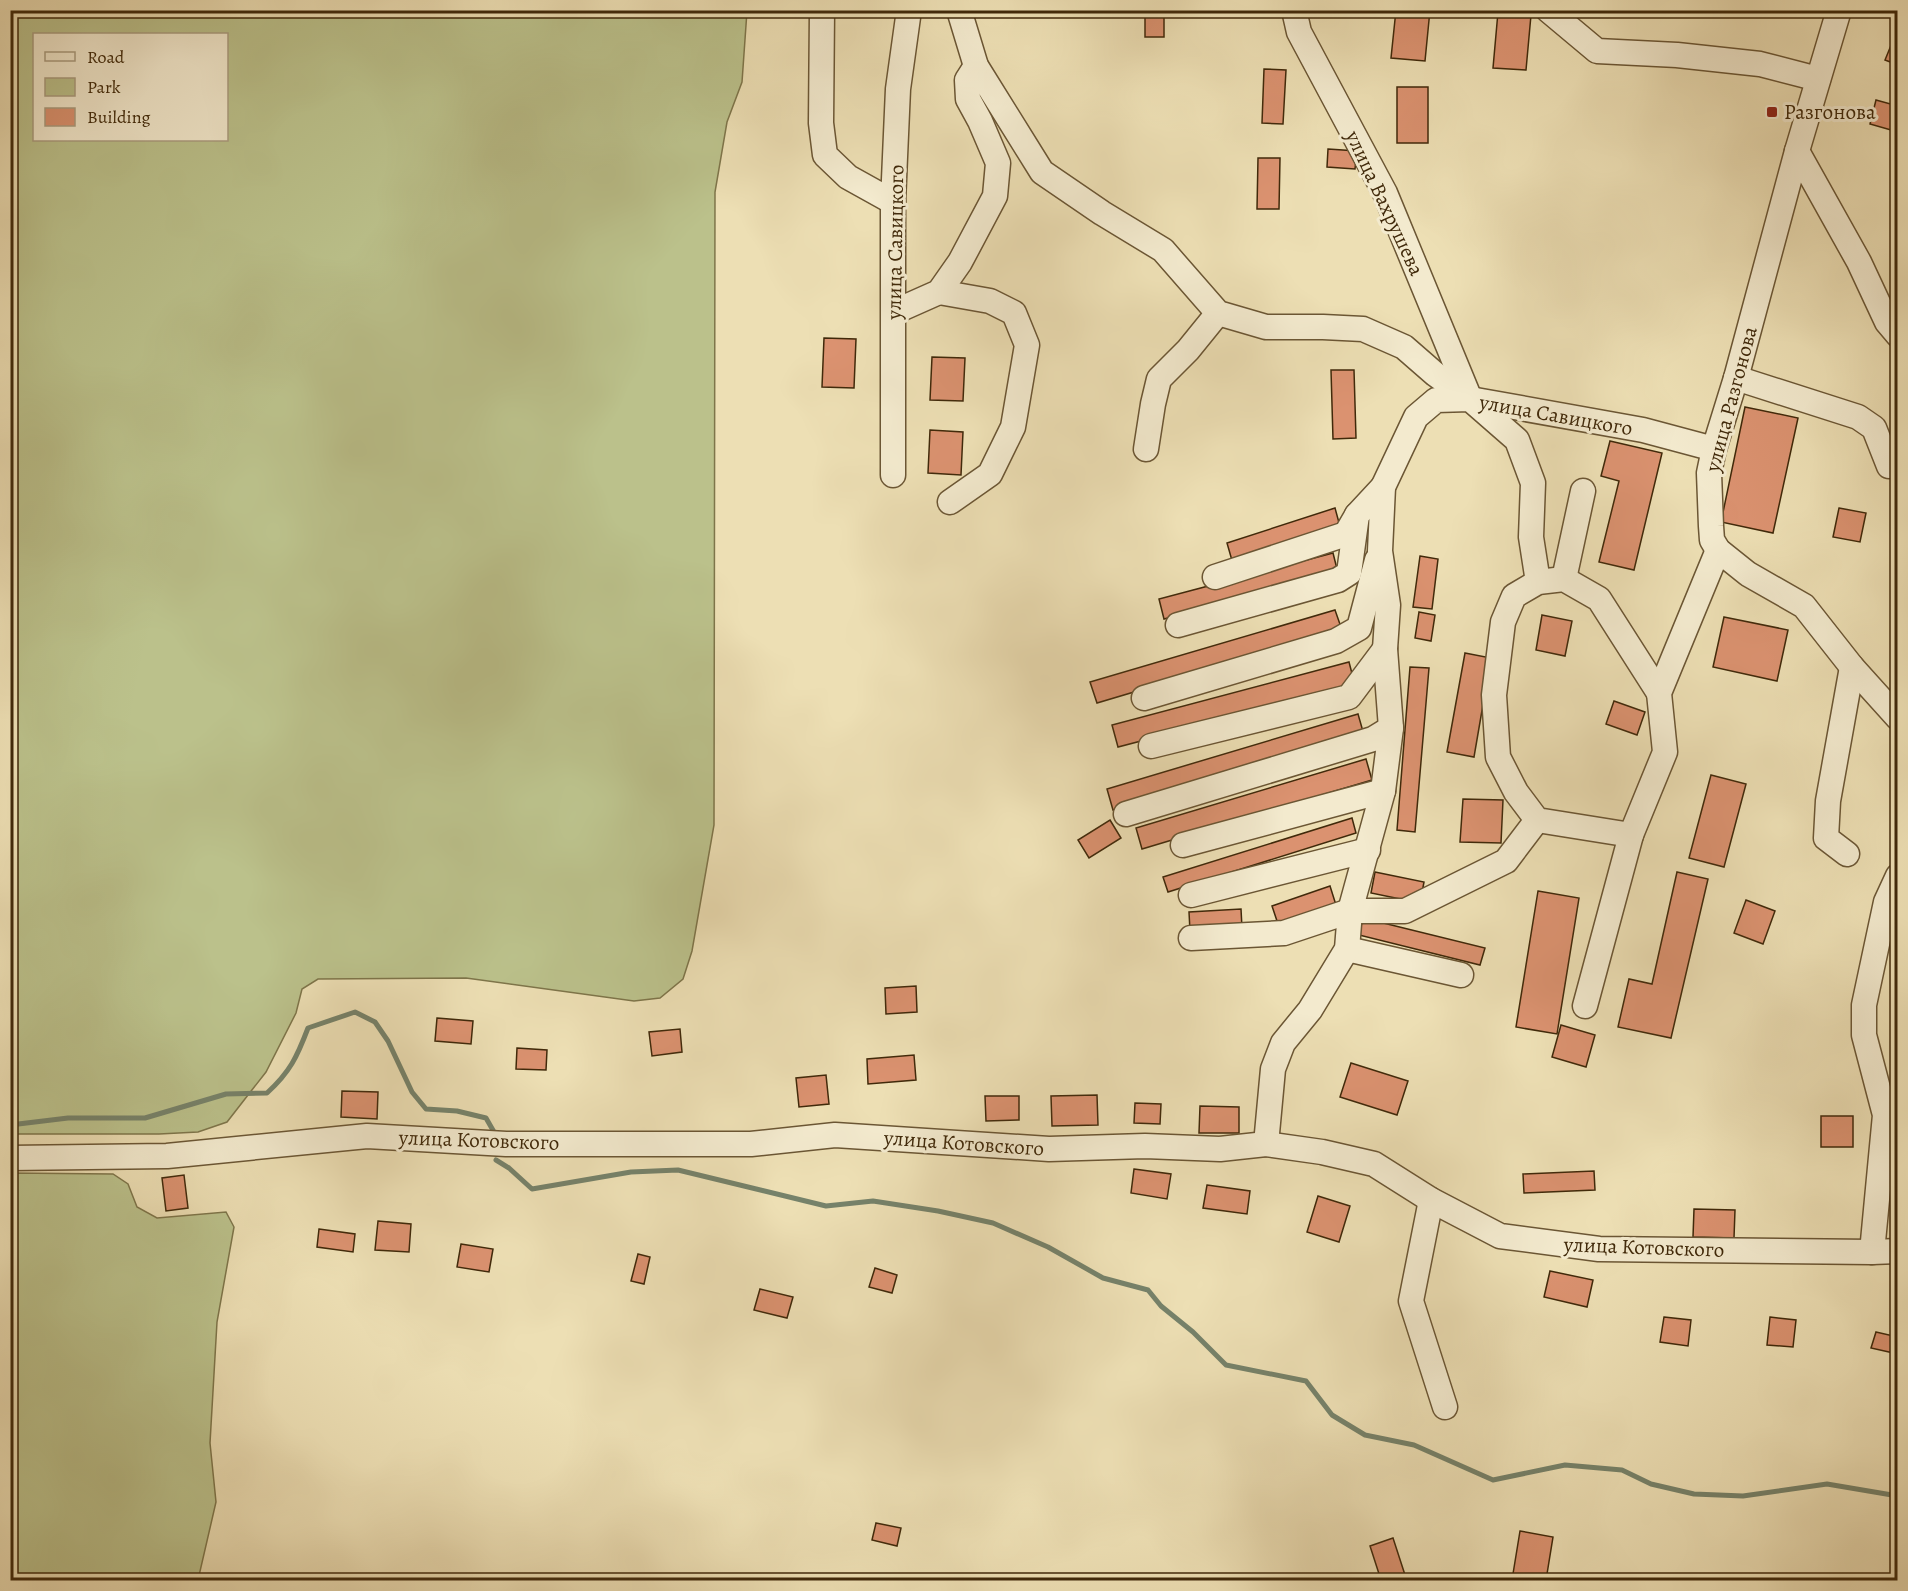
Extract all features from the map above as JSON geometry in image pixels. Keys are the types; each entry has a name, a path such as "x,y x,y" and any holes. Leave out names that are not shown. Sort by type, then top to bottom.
{"street":[{"path":"822,10 821,123 825,155 848,177 893,202"},
{"name":"улица Савицкого","path":"893,475 893,202 898,88 909,10"},
{"path":"959,10 976,66 1042,172 1102,213 1163,250 1218,313 1188,350 1159,379 1146,449"},
{"name":"улица Вахрушева","path":"1294,10 1299,32 1385,193 1470,399"},
{"path":"1548,10 1597,51 1677,55 1760,64 1818,79"},
{"name":"улица Разгонова","path":"1718,550 1712,540 1709,473 1713,449 1736,378 1797,151 1839,10"},
{"path":"894,312 939,292 960,262 995,196 998,163 968,99 967,80 976,66"},
{"path":"1797,151 1859,262 1887,322 1898,335"},
{"path":"939,292 990,302 1014,313 1027,345 1013,427 990,474 950,502"},
{"name":"улица Савицкого","path":"1218,313 1266,327 1363,329 1404,347 1435,374 1470,399 1643,430 1713,449"},
{"path":"1736,378 1858,417 1874,428 1889,466"},
{"path":"1215,577 1346,534 1358,515 1383,487 1416,417 1436,400 1470,399 1517,440 1533,483 1531,537 1538,582"},
{"path":"1266,1144 1272,1070 1283,1043 1310,1010 1347,949 1350,911 1383,791 1391,728 1385,649 1388,605 1380,551 1383,487"},
{"path":"1564,579 1583,491"},
{"path":"1178,625 1338,580 1349,573 1358,515"},
{"path":"1659,693 1718,550 1748,574 1804,606 1852,667 1898,718"},
{"path":"1144,698 1336,641 1359,628 1380,551"},
{"path":"1585,1006 1631,835 1665,752 1659,693 1599,599 1564,579 1538,582 1514,596 1503,622 1494,695 1498,757 1516,792 1537,820 1631,835"},
{"path":"1150,746 1349,697 1385,649"},
{"path":"1847,854 1826,838 1828,801 1852,667"},
{"path":"1126,814 1373,739 1391,728"},
{"path":"1183,845 1383,791"},
{"path":"1191,938 1284,933 1350,911 1405,911 1506,861 1537,820"},
{"path":"1191,895 1368,850"},
{"path":"1872,1252 1885,1115 1864,1035 1864,1005 1886,902 1898,876"},
{"path":"1347,949 1461,975"},
{"name":"улица Котовского","path":"10,1158 167,1156 367,1136 506,1144 751,1144 835,1135 1049,1149 1145,1146 1220,1149 1266,1144 1322,1152 1374,1164 1431,1200 1500,1236 1599,1249 1898,1251"},
{"path":"1431,1200 1411,1301 1445,1407"}],"green space":[{"path":"11,10 747,11 742,82 727,122 715,192 714,825 692,951 683,979 660,998 634,1001 466,978 318,979 302,989 296,1013 266,1072 227,1122 198,1132 11,1134"},
{"path":"11,1173 113,1174 128,1184 137,1207 157,1218 226,1212 234,1227 217,1322 210,1443 216,1502 198,1580 11,1580"}],"building":[{"path":"1145,10 1164,10 1164,37 1145,37"},
{"path":"1396,10 1430,10 1425,61 1391,58"},
{"path":"1498,12 1531,15 1526,70 1493,68"},
{"path":"1892,43 1898,45 1898,65 1885,60"},
{"path":"1264,69 1286,70 1283,124 1262,123"},
{"path":"1397,87 1428,87 1428,143 1397,143"},
{"path":"1876,100 1898,106 1898,132 1870,124"},
{"path":"1328,149 1357,151 1355,169 1327,167"},
{"path":"1258,158 1280,158 1279,209 1257,209"},
{"path":"824,338 856,339 854,388 822,387"},
{"path":"932,357 965,358 963,401 930,400"},
{"path":"1331,370 1354,370 1356,438 1333,439"},
{"path":"1745,407 1798,418 1773,533 1721,522"},
{"path":"930,430 963,432 961,475 928,473"},
{"path":"1610,441 1662,453 1634,570 1599,562 1619,481 1601,476"},
{"path":"1335,508 1341,530 1233,564 1227,543"},
{"path":"1839,508 1866,513 1860,542 1833,537"},
{"path":"1333,553 1338,573 1164,619 1159,599"},
{"path":"1420,556 1438,559 1432,609 1413,607"},
{"path":"1335,610 1342,630 1097,703 1090,682"},
{"path":"1419,612 1435,615 1431,641 1415,638"},
{"path":"1542,615 1572,621 1565,656 1536,650"},
{"path":"1724,617 1788,630 1777,681 1713,667"},
{"path":"1465,653 1491,658 1474,757 1447,752"},
{"path":"1349,662 1355,685 1118,747 1112,725"},
{"path":"1410,667 1429,668 1415,832 1397,830"},
{"path":"1614,701 1645,712 1637,735 1606,724"},
{"path":"1358,714 1364,735 1113,810 1107,789"},
{"path":"1366,759 1372,780 1142,849 1136,828"},
{"path":"1711,775 1746,784 1724,867 1689,858"},
{"path":"1463,799 1503,800 1501,843 1460,842"},
{"path":"1352,818 1356,833 1168,892 1163,877"},
{"path":"1110,820 1121,838 1089,858 1078,840"},
{"path":"1375,872 1424,882 1420,903 1371,893"},
{"path":"1677,872 1708,879 1671,1038 1618,1027 1629,979 1652,984"},
{"path":"1330,886 1336,905 1278,924 1272,906"},
{"path":"1538,891 1579,898 1557,1034 1516,1027"},
{"path":"1746,900 1775,911 1763,944 1734,933"},
{"path":"1241,909 1242,928 1190,931 1189,912"},
{"path":"1363,918 1485,948 1480,965 1359,935"},
{"path":"916,986 917,1012 886,1014 885,988"},
{"path":"437,1018 473,1021 471,1044 435,1041"},
{"path":"1561,1025 1595,1035 1586,1067 1552,1057"},
{"path":"680,1029 682,1052 652,1056 649,1032"},
{"path":"517,1048 547,1050 546,1070 516,1069"},
{"path":"914,1055 916,1080 868,1084 867,1059"},
{"path":"1351,1063 1408,1081 1397,1115 1340,1097"},
{"path":"826,1075 829,1104 799,1107 796,1078"},
{"path":"342,1091 378,1092 377,1119 341,1117"},
{"path":"1097,1095 1098,1125 1052,1126 1051,1096"},
{"path":"985,1096 1019,1096 1019,1120 986,1121"},
{"path":"1135,1103 1161,1104 1160,1124 1134,1123"},
{"path":"1200,1106 1239,1107 1239,1133 1199,1133"},
{"path":"1821,1116 1853,1116 1853,1147 1821,1147"},
{"path":"1134,1169 1171,1174 1167,1199 1131,1193"},
{"path":"1594,1171 1595,1190 1524,1193 1523,1174"},
{"path":"184,1175 188,1208 166,1211 162,1178"},
{"path":"1207,1185 1250,1191 1247,1214 1203,1208"},
{"path":"1318,1196 1350,1206 1339,1242 1307,1232"},
{"path":"1694,1209 1735,1210 1734,1238 1693,1237"},
{"path":"378,1221 411,1224 409,1252 375,1250"},
{"path":"319,1229 355,1234 353,1252 317,1247"},
{"path":"461,1244 493,1249 489,1272 457,1267"},
{"path":"638,1254 650,1257 644,1284 631,1281"},
{"path":"875,1268 897,1275 892,1293 869,1287"},
{"path":"1550,1271 1593,1280 1587,1307 1544,1297"},
{"path":"760,1289 793,1297 787,1318 754,1310"},
{"path":"1664,1317 1691,1320 1688,1346 1660,1342"},
{"path":"1770,1317 1796,1320 1793,1347 1767,1345"},
{"path":"1876,1332 1898,1337 1898,1354 1871,1348"},
{"path":"876,1523 901,1528 897,1546 872,1540"},
{"path":"1520,1531 1553,1537 1546,1580 1512,1580"},
{"path":"1393,1538 1406,1578 1381,1580 1370,1546"},
{"path":"972,1575 1001,1577 1000,1580 972,1580"}],"waterway":[{"path":"10,1125 68,1118 145,1118 226,1094 267,1093 282,1078 292,1063 308,1028 355,1012 375,1022 388,1041 412,1092 426,1109 457,1111 486,1118 494,1132"},
{"path":"496,1160 509,1168 532,1189 631,1172 678,1170 826,1206 873,1201 938,1211 993,1223 1048,1247 1103,1278 1148,1290 1161,1306 1193,1332 1226,1365 1306,1381 1332,1415 1365,1435 1414,1445 1493,1480 1565,1465 1622,1470 1651,1484 1694,1494 1743,1496 1827,1484 1898,1496"}],"place":[{"name":"Разгонова","path":"1772,112"}]}
